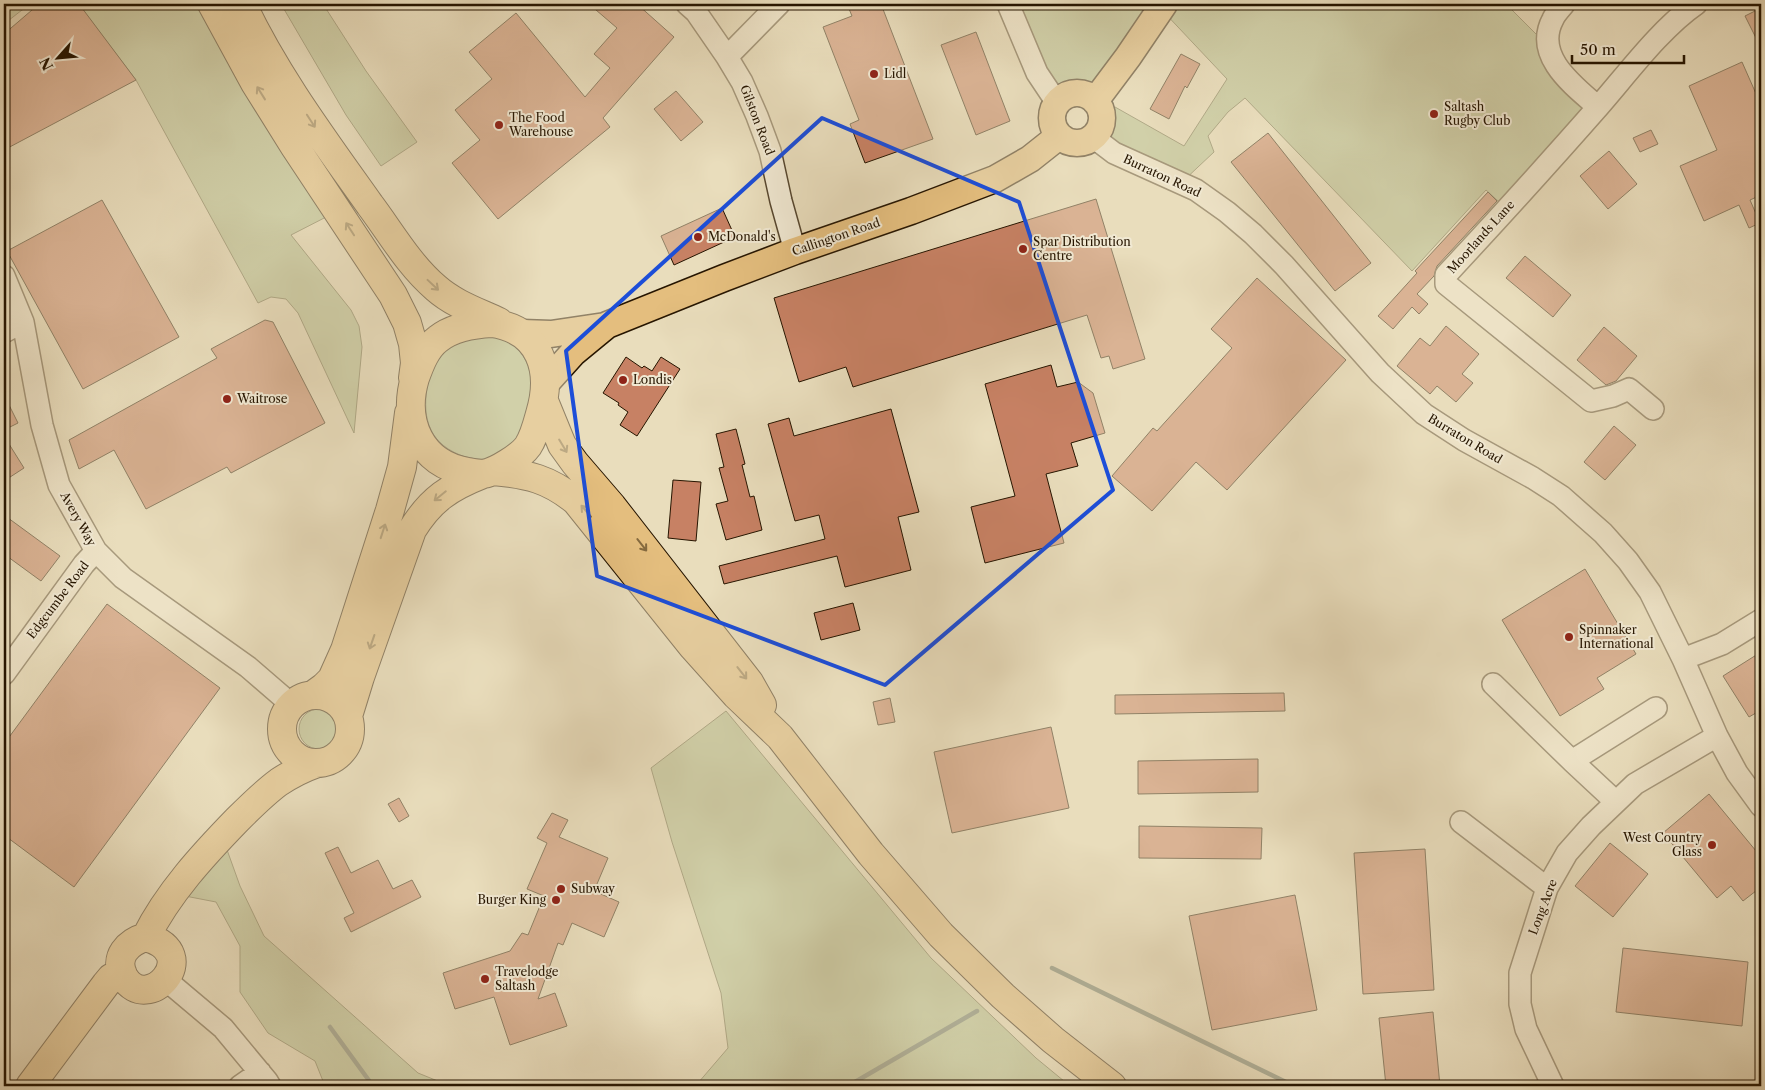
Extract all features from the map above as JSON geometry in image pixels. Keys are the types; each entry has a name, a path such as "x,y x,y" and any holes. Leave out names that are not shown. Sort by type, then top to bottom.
{"highway":[{"path":"212,4 255,83 393,296 407,323 413,344 415,363 402,467 345,650 332,679 324,687 302,700 286,715 283,726 283,737 288,748 300,759 317,763"},
{"path":"146,937 154,919 206,852 259,798 279,782 304,768 336,757 343,750 348,742 350,733 348,716 360,677 412,530 421,516 450,488 488,472 519,455 527,446 536,427 545,392 545,370 541,356 531,341 513,329 454,300 436,288 414,265 313,126 280,73 242,4"},
{"path":"513,329 477,324 464,326 437,339 428,350 419,366 411,396 411,421 424,448 434,457 456,469 533,476 556,486 576,501 693,647 736,694 780,737 872,854 941,935 1003,996 1053,1040 1112,1086"},
{"path":"545,392 562,445 749,682 780,737"},
{"path":"302,700 323,696 342,706 348,716"},
{"path":"259,798 288,748"},
{"path":"146,937 161,942 171,956 172,964 166,980 152,989 135,987 128,982 122,972 121,958 124,950 129,944 146,937"},
{"path":"30,1086 106,984 111,978 122,972"}],"main road":[{"path":"1095,101 1164,4"},
{"path":"1074,93 1086,94 1100,108 1102,118 1099,131 1084,142 1074,143 1059,136 1052,122 1052,114 1057,103 1064,96 1074,93"},
{"name":"Callington Road","path":"545,392 573,353 607,326 795,251 910,212 995,179 1030,159 1059,136"},
{"name":"Callington Road","path":"513,329 551,334 596,326 607,326"}],"street":[{"name":"Gilston Road","path":"688,4 696,12 742,82 770,151 795,251"},
{"path":"727,58 779,4"},
{"path":"1008,4 1037,73 1057,103"},
{"path":"1564,4 1552,20 1548,36 1549,56 1560,71 1598,108"},
{"name":"Moorlands Lane","path":"1654,409 1629,389 1613,396 1591,401 1446,284 1446,275 1598,108 1655,42 1684,13 1696,4"},
{"name":"Burraton Road","path":"1092,137 1112,152 1196,190 1227,212 1253,234 1284,265 1380,373 1424,414 1464,440 1533,478 1560,496 1603,533 1628,561 1650,592 1683,659 1717,736 1737,773 1761,806"},
{"name":"Avery Way","path":"4,276 23,322 42,425 59,485 96,551 123,578 248,667 302,700"},
{"path":"4,332 23,322"},
{"name":"Edgcumbe Road","path":"4,674 84,564 96,551"},
{"path":"1683,659 1722,644 1761,620"},
{"path":"1493,684 1572,762 1616,802"},
{"path":"1572,762 1656,708"},
{"name":"Long Acre","path":"1553,1086 1526,1029 1520,1004 1520,973 1547,888 1567,853 1591,826 1635,784 1717,736"},
{"path":"1461,822 1547,888"},
{"path":"166,980 223,1028 265,1079 240,1086"}],"highlighted area":[{"path":"822,118 1019,202 1113,490 885,685 597,576 566,351"}],"green space":[{"path":"4,4 34,4 22,10 4,24"},
{"path":"78,4 204,4 330,215 291,235 351,310 359,326 362,347 354,433 298,313 286,299 271,297 258,303 136,80"},
{"path":"281,4 323,4 366,71 417,142 381,166 346,115"},
{"path":"1009,4 1506,4 1538,36 1598,107 1507,209 1486,190 1412,271 1245,98 1228,112 1208,136 1214,152 1181,183 1099,131 1102,118 1100,108 1115,107 1184,146 1227,79 1161,9 1085,94 1070,95 1057,103"},
{"path":"474,334 498,337 515,346 529,367 534,391 517,443 498,455 487,459 466,457 449,449 433,434 427,415 426,393 428,381 438,357 443,350"},
{"path":"323,709 330,712 336,718 339,729 338,737 330,746 323,749 315,749 308,746 300,737 299,725 302,718 311,710"},
{"path":"726,711 931,958 1036,1058 1070,1086 693,1086 698,1083 728,1048 721,993 672,842 651,768"},
{"path":"226,847 240,886 264,936 418,1073 450,1086 325,1086 315,1061 268,1033 240,992 240,946 216,902 185,896"}],"building":[{"path":"39,4 79,4 136,80 4,150 4,34"},
{"path":"589,4 637,4 674,37 603,118 610,127 498,219 452,163 480,140 455,110 492,79 469,52 516,13 585,97 610,68 594,54 617,28"},
{"name":"Lidl","path":"847,4 881,4 933,139 865,163 850,124 859,120 823,27 852,16"},
{"path":"1761,8 1761,48 1745,16"},
{"path":"976,32 1010,121 976,135 941,45"},
{"path":"1181,54 1200,64 1187,88 1185,86 1169,119 1150,109"},
{"path":"1742,62 1761,105 1761,195 1750,200 1760,223 1749,228 1739,205 1704,221 1680,166 1717,150 1689,86"},
{"path":"676,91 703,122 681,141 654,109"},
{"path":"1651,130 1658,144 1640,152 1633,138"},
{"path":"1268,133 1371,263 1335,291 1231,162"},
{"path":"1609,151 1637,184 1608,209 1580,176"},
{"path":"1488,192 1497,201 1437,266 1434,276 1417,294 1428,304 1419,314 1412,307 1393,329 1378,316 1417,273 1415,271"},
{"name":"Spar Distribution Centre","path":"1096,199 1145,359 1113,369 1109,356 1101,358 1087,315 853,387 846,367 799,382 774,298"},
{"path":"102,200 179,337 83,389 7,251"},
{"name":"McDonald's","path":"722,208 735,237 674,265 661,236"},
{"path":"1525,256 1571,295 1553,317 1506,278"},
{"path":"1257,278 1346,360 1227,490 1196,462 1152,511 1112,476 1153,428 1157,431 1232,348 1211,329"},
{"name":"Waitrose","path":"265,320 273,322 325,423 231,473 227,467 146,509 114,450 79,469 69,440 217,358 211,349"},
{"path":"1446,326 1479,354 1462,374 1473,383 1456,402 1437,386 1430,394 1397,366 1420,338 1430,346"},
{"path":"1604,327 1637,356 1616,381 1606,385 1577,360"},
{"path":"626,357 642,368 644,366 652,371 661,357 680,369 637,436 620,425 628,412 618,405 619,403 603,393"},
{"path":"1051,365 1057,387 1078,382 1093,393 1105,433 1071,443 1078,466 1046,474 1064,543 985,563 971,507 1015,496 985,384"},
{"path":"4,395 18,423 4,430"},
{"path":"891,409 919,512 898,517 911,570 845,587 837,556 724,584 719,566 825,539 819,515 795,521 768,424 789,418 794,436"},
{"path":"1614,426 1636,445 1605,480 1584,462"},
{"path":"736,429 745,464 742,465 750,497 754,496 762,530 726,540 716,504 728,501 719,468 724,467 716,434"},
{"path":"4,436 24,468 4,481"},
{"path":"673,480 701,482 696,541 668,538"},
{"path":"4,515 60,556 41,581 4,554"},
{"name":"Spinnaker International","path":"1585,569 1636,654 1597,678 1604,689 1560,716 1502,620"},
{"path":"853,603 860,630 821,640 814,613"},
{"path":"107,604 220,688 74,887 4,835 4,744"},
{"path":"1761,652 1761,710 1749,717 1723,676"},
{"path":"1284,693 1285,711 1115,714 1115,695"},
{"path":"890,698 895,722 878,725 873,702"},
{"path":"1051,727 1069,808 952,833 934,752"},
{"path":"1258,759 1258,792 1138,794 1138,761"},
{"name":"West Country Glass","path":"1709,794 1761,857 1761,887 1743,901 1731,886 1717,898 1663,833"},
{"path":"399,798 409,816 399,822 388,804"},
{"path":"552,813 568,820 559,837 608,858 594,891 619,902 604,937 572,923 563,945 558,943 538,999 555,993 567,1026 510,1045 494,997 455,1009 443,973 510,951 522,933 528,935 544,896 527,889 547,843 537,838"},
{"path":"1139,826 1262,828 1261,859 1139,858"},
{"path":"1610,843 1648,874 1613,917 1575,886"},
{"path":"338,847 351,873 378,860 393,889 412,880 421,897 351,932 344,918 354,913 325,853"},
{"path":"1425,849 1434,990 1363,994 1354,853"},
{"path":"1295,895 1317,1010 1212,1030 1189,916"},
{"path":"1623,948 1748,962 1742,1026 1616,1012"},
{"path":"1433,1012 1440,1086 1386,1086 1379,1018"}],"waterway":[{"path":"1052,968 1294,1086"},
{"path":"848,1086 977,1011"},
{"path":"330,1027 373,1086"}],"place":[{"name":"Lidl","path":"874,74"},
{"name":"Saltash Rugby Club","path":"1434,114"},
{"name":"The Food Warehouse","path":"499,125"},
{"name":"McDonald's","path":"698,237"},
{"name":"Spar Distribution Centre","path":"1023,249"},
{"name":"Londis","path":"623,380"},
{"name":"Waitrose","path":"227,399"},
{"name":"Spinnaker International","path":"1569,637"},
{"name":"West Country Glass","path":"1712,845"},
{"name":"Subway","path":"561,889"},
{"name":"Burger King","path":"556,900"},
{"name":"Travelodge Saltash","path":"485,979"}]}
